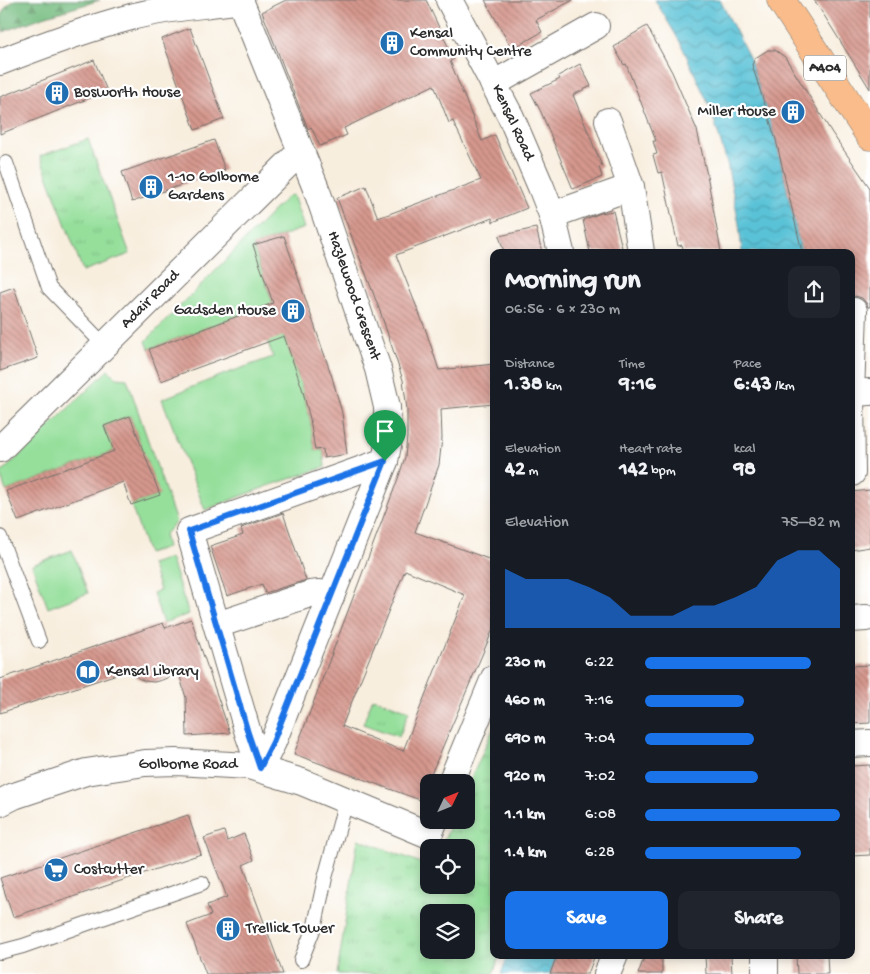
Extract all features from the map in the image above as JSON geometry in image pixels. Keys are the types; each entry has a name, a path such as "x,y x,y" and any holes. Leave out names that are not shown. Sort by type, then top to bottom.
{"main road":[{"name":"A404","path":"780,0 870,136"}],"street":[{"path":"0,62 62,38 132,16 174,8 241,0"},
{"name":"Hazlewood Crescent","path":"241,0 317,191 378,369 387,407 388,445 385,461 273,742 260,768"},
{"name":"Kensal Road","path":"449,0 511,117 552,215 560,249"},
{"path":"493,84 596,26"},
{"path":"608,121 631,186 641,249"},
{"name":"Adair Road","path":"0,449 301,151"},
{"path":"552,215 631,186"},
{"path":"855,393 870,392"},
{"path":"260,768 189,531 385,461"},
{"path":"217,626 310,594 320,593 331,597"},
{"path":"454,774 490,688"},
{"path":"248,733 273,742"},
{"path":"855,744 870,743"},
{"name":"Golborne Road","path":"0,804 14,796 86,772 145,763 176,762 260,768 302,782 346,801 420,824"},
{"path":"607,974 613,959"},
{"path":"764,959 765,974"}],"lane":[{"path":"6,163 49,288 105,346"},
{"path":"0,537 39,641"},
{"path":"301,960 315,925 324,878 346,801"},
{"path":"0,952 23,946 202,883"}],"green space":[{"path":"15,0 100,0 40,18 3,32 2,17 4,10"},
{"path":"88,139 130,254 83,271 40,156"},
{"path":"293,195 304,228 253,246 302,388 315,450 323,449 325,467 205,510 162,399 273,357 256,309 149,349 146,341 288,196"},
{"path":"108,370 117,378 127,379 176,522 164,535 167,547 148,554 131,505 159,495 130,416 104,426 114,451 6,491 0,474"},
{"path":"72,550 88,593 48,608 32,565"},
{"path":"170,558 189,614 163,623 153,593 160,590 151,564"},
{"path":"373,698 409,711 399,737 363,724"},
{"path":"490,736 490,959 499,959 493,974 337,974 358,839 420,863 420,894 475,894 475,839 445,839 449,829 475,829 475,774 473,774"}],"water":[{"path":"655,0 720,0 750,59 776,140 800,249 742,249 739,224 727,163 710,107 680,42"},
{"path":"507,959 556,959 550,974 501,974"}],"building":[{"path":"286,0 426,0 454,59 450,61 482,141 495,135 527,208 493,222 492,218 396,255 425,328 439,370 490,364 490,404 441,409 442,438 439,465 415,532 490,560 490,636 431,774 420,774 420,800 294,754 399,476 405,457 407,437 407,409 403,380 380,311 337,198 366,186 378,218 481,180 453,121 449,123 434,85 344,128 347,135 320,146 311,127 308,129 262,12","holes":["405,570 465,595 403,751 342,726"]},
{"path":"485,0 573,0 536,20 542,32 512,49"},
{"path":"814,0 870,0 870,89 827,20"},
{"path":"647,26 672,72 697,130 720,249 683,249 682,245 678,246 662,172 658,173 653,155 657,154 653,141 656,141 626,64 624,65 614,47"},
{"path":"190,28 224,119 195,130 162,39"},
{"path":"768,50 775,50 785,57 832,133 870,188 870,307 862,298 855,296 855,249 801,249 776,140 752,65 755,58"},
{"name":"Bosworth House","path":"94,60 107,91 0,134 0,97"},
{"path":"580,64 591,86 573,95 602,166 599,167 602,177 573,189 541,112 531,93 560,79 558,76"},
{"name":"1-10 Golborne Gardens","path":"214,140 225,170 132,202 122,172"},
{"path":"613,211 622,249 589,249 583,220 601,213"},
{"path":"536,228 541,249 503,249 499,236"},
{"name":"Gadsden House","path":"284,236 332,377 342,413 347,454 324,458 323,449 315,450 302,388 284,336 161,381 149,349 273,303 253,245"},
{"path":"14,287 38,358 0,371 0,292"},
{"path":"130,416 160,495 131,505 123,482 18,521 6,491 114,451 104,426"},
{"path":"870,490 870,547 855,549 855,492"},
{"path":"283,513 306,580 265,593 262,584 227,596 210,546 243,535 241,528"},
{"path":"191,619 230,733 187,736 186,698 179,673 154,682 144,681 129,670 0,713 0,679 163,623 165,628"},
{"path":"870,665 870,723 855,724 855,666"},
{"path":"870,765 870,855 855,856 855,766"},
{"path":"188,815 201,854 13,917 0,878"},
{"name":"Trellick Tower","path":"224,831 227,841 244,834 254,860 243,865 283,974 206,974 187,924 211,915 207,905 227,897 204,838"},
{"path":"556,959 594,959 588,974 550,974"},
{"path":"644,959 662,959 662,974 638,974"},
{"path":"705,959 731,959 732,974 706,974"},
{"path":"796,959 827,959 828,974 797,974"}],"place":[{"name":"Kensal Community Centre","path":"392,43"},
{"name":"Bosworth House","path":"57,93"},
{"name":"Miller House","path":"793,112"},
{"name":"1-10 Golborne Gardens","path":"151,187"},
{"name":"Gadsden House","path":"293,311"},
{"name":"Kensal Library","path":"88,672"},
{"name":"Costcutter","path":"56,870"},
{"name":"Trellick Tower","path":"228,929"}],"route":[{"path":"385,461 273,742 260,768 189,531 385,461"}]}
